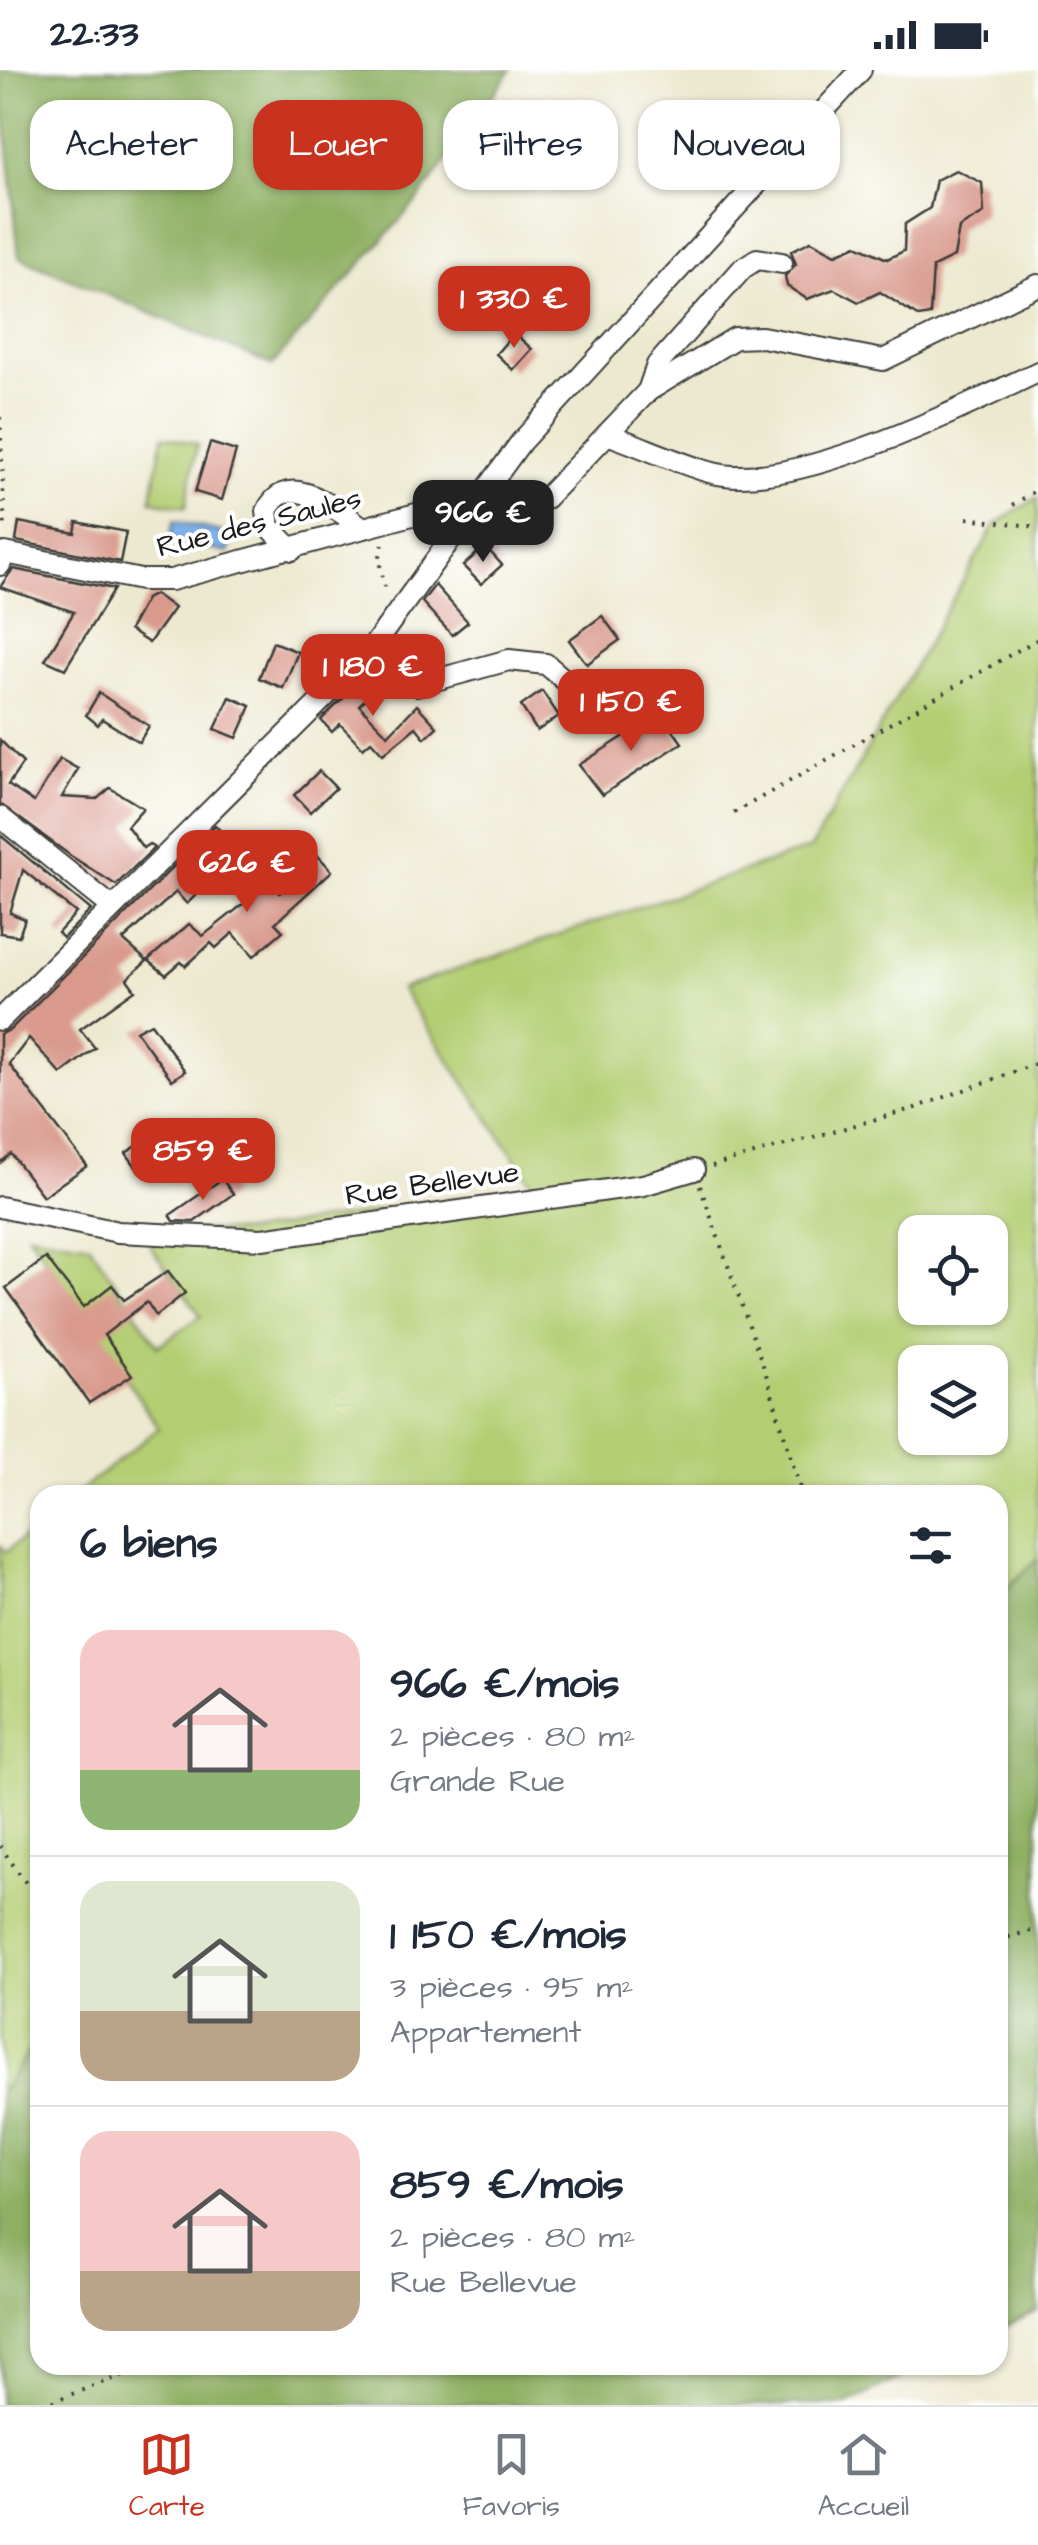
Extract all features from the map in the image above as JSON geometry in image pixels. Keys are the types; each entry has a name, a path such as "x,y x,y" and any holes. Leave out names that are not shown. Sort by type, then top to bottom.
{"street":[{"path":"0,1020 21,994 366,656 521,442 860,70"},
{"path":"648,391 657,364 743,268 757,259 782,263"},
{"path":"648,391 735,338 762,337 883,360 1038,285"},
{"path":"607,434 711,473 792,468 864,450 1038,372"},
{"name":"Rue des Saules","path":"3,559 141,580 172,580 479,496 546,498 648,391"},
{"path":"292,550 267,520 270,504 284,491 306,493 364,528"},
{"path":"366,656 402,680 418,684 496,662 546,664 596,706"},
{"path":"0,817 112,908"},
{"path":"0,1000 21,994"},
{"name":"Rue Bellevue","path":"0,1207 118,1232 262,1239 642,1185 694,1170"}],"path":[{"path":"0,416 3,559"},
{"path":"1013,506 1038,489"},
{"path":"967,518 1038,527"},
{"path":"389,541 384,543 379,560 389,606 397,613"},
{"path":"734,813 1038,639"},
{"path":"799,1485 766,1374 694,1170 915,1108 1038,1063"},
{"path":"0,1846 30,1889"},
{"path":"1008,1938 1038,1930"},
{"path":"42,2405 123,2375"}],"green space":[{"path":"0,70 511,70 490,100 443,100 443,166 422,195 272,365 19,257"},
{"path":"163,436 197,444 186,507 151,501"},
{"path":"1038,497 1038,1558 1008,1587 1008,1485 88,1485 159,1428 28,1234 89,1244 158,1346 201,1316 151,1247 156,1229 249,1232 534,1186 401,989 811,848 995,525"},
{"path":"30,1532 30,2049 0,2094 0,1545 6,1552"},
{"path":"1038,1558 1038,2311 1008,2325 1008,1587"},
{"path":"30,2049 30,2375 905,2375 845,2405 0,2405 0,2094"}],"water":[{"path":"174,521 233,535 228,553 169,540"}],"building":[{"path":"956,170 982,183 984,213 959,228 954,257 933,267 930,315 919,317 880,292 859,302 834,289 807,299 787,286 785,276 796,264 791,251 811,241 836,254 857,245 887,259 904,251 905,224 930,208 936,180"},
{"path":"514,333 532,349 513,370 496,354"},
{"path":"210,443 236,451 222,500 195,492"},
{"path":"19,522 75,533 77,522 126,532 120,562 16,541"},
{"path":"485,546 502,565 481,584 463,566"},
{"path":"13,569 114,589 65,669 45,660 74,612 0,587"},
{"path":"435,585 468,622 452,635 422,602"},
{"path":"155,594 174,608 149,643 129,630 146,599"},
{"path":"602,616 620,640 587,664 569,640"},
{"path":"273,642 298,652 283,688 259,678"},
{"path":"368,674 382,684 359,705 388,735 417,705 437,727 425,738 416,727 383,754 371,741 363,748 340,724 332,732 321,720"},
{"path":"542,691 559,716 537,731 521,706"},
{"path":"99,693 149,726 139,742 102,719 98,725 86,715"},
{"path":"230,697 251,706 237,738 215,729"},
{"path":"661,713 682,743 602,795 579,765"},
{"path":"0,740 23,763 8,785 34,802 60,759 78,769 62,797 97,799 110,788 143,808 127,826 143,848 149,844 154,848 116,885 71,856 0,804"},
{"path":"319,771 336,788 310,812 294,795"},
{"path":"215,825 230,841 187,880 198,893 187,904 176,892 123,940 147,961 127,979 135,990 80,1029 95,1048 61,1074 29,1038 9,1064 87,1166 43,1196 11,1154 0,1163 0,1034 10,1030"},
{"path":"0,835 91,910 63,938 58,933 76,913 23,870 10,913 25,919 19,936 0,933"},
{"path":"310,847 332,871 275,923 283,931 254,956 233,933 216,948 211,943 186,966 181,962 166,975 148,960 189,924 203,936 251,898 235,882 253,865 280,893 303,872 293,861"},
{"path":"151,1023 185,1071 172,1080 136,1031"},
{"path":"168,1125 177,1137 139,1171 126,1153"},
{"path":"222,1179 233,1194 194,1222 174,1221 170,1215"},
{"path":"46,1258 84,1307 112,1285 124,1300 168,1271 185,1293 156,1316 147,1302 104,1335 132,1375 89,1403 6,1288"}]}
